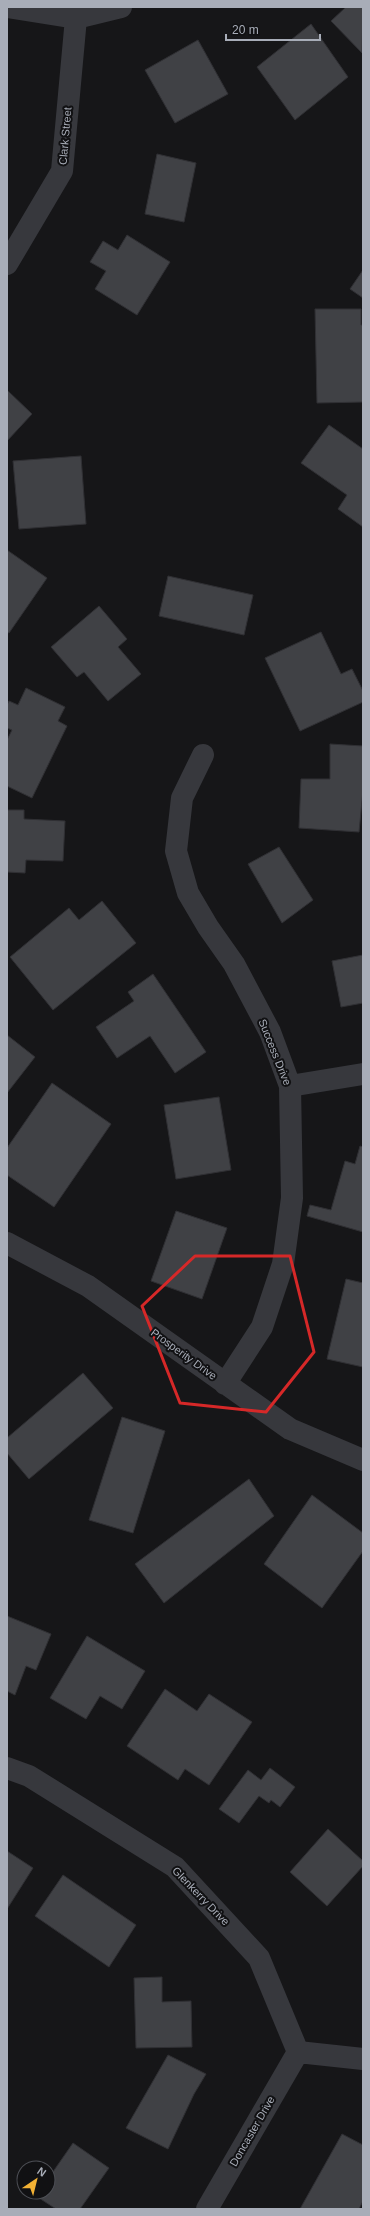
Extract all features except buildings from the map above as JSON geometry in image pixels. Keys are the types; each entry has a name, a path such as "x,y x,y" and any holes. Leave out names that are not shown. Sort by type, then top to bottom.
{"street":[{"path":"7,7 76,18 121,7"},
{"name":"Clark Street","path":"7,264 62,171 76,18"},
{"name":"Success Drive","path":"203,756 182,798 176,851 188,893 208,927 234,964 270,1032 290,1086 292,1198 283,1264 262,1327 225,1384"},
{"path":"290,1086 363,1074"},
{"name":"Prosperity Drive","path":"7,1243 88,1286 290,1429 363,1460"},
{"name":"Glenkerry Drive","path":"7,1768 29,1776 175,1867 259,1958 298,2052"},
{"path":"298,2052 363,2059"},
{"name":"Doncaster Drive","path":"207,2209 298,2052"}],"highlighted area":[{"path":"195,1256 290,1256 314,1352 266,1412 180,1403 142,1306"}]}
